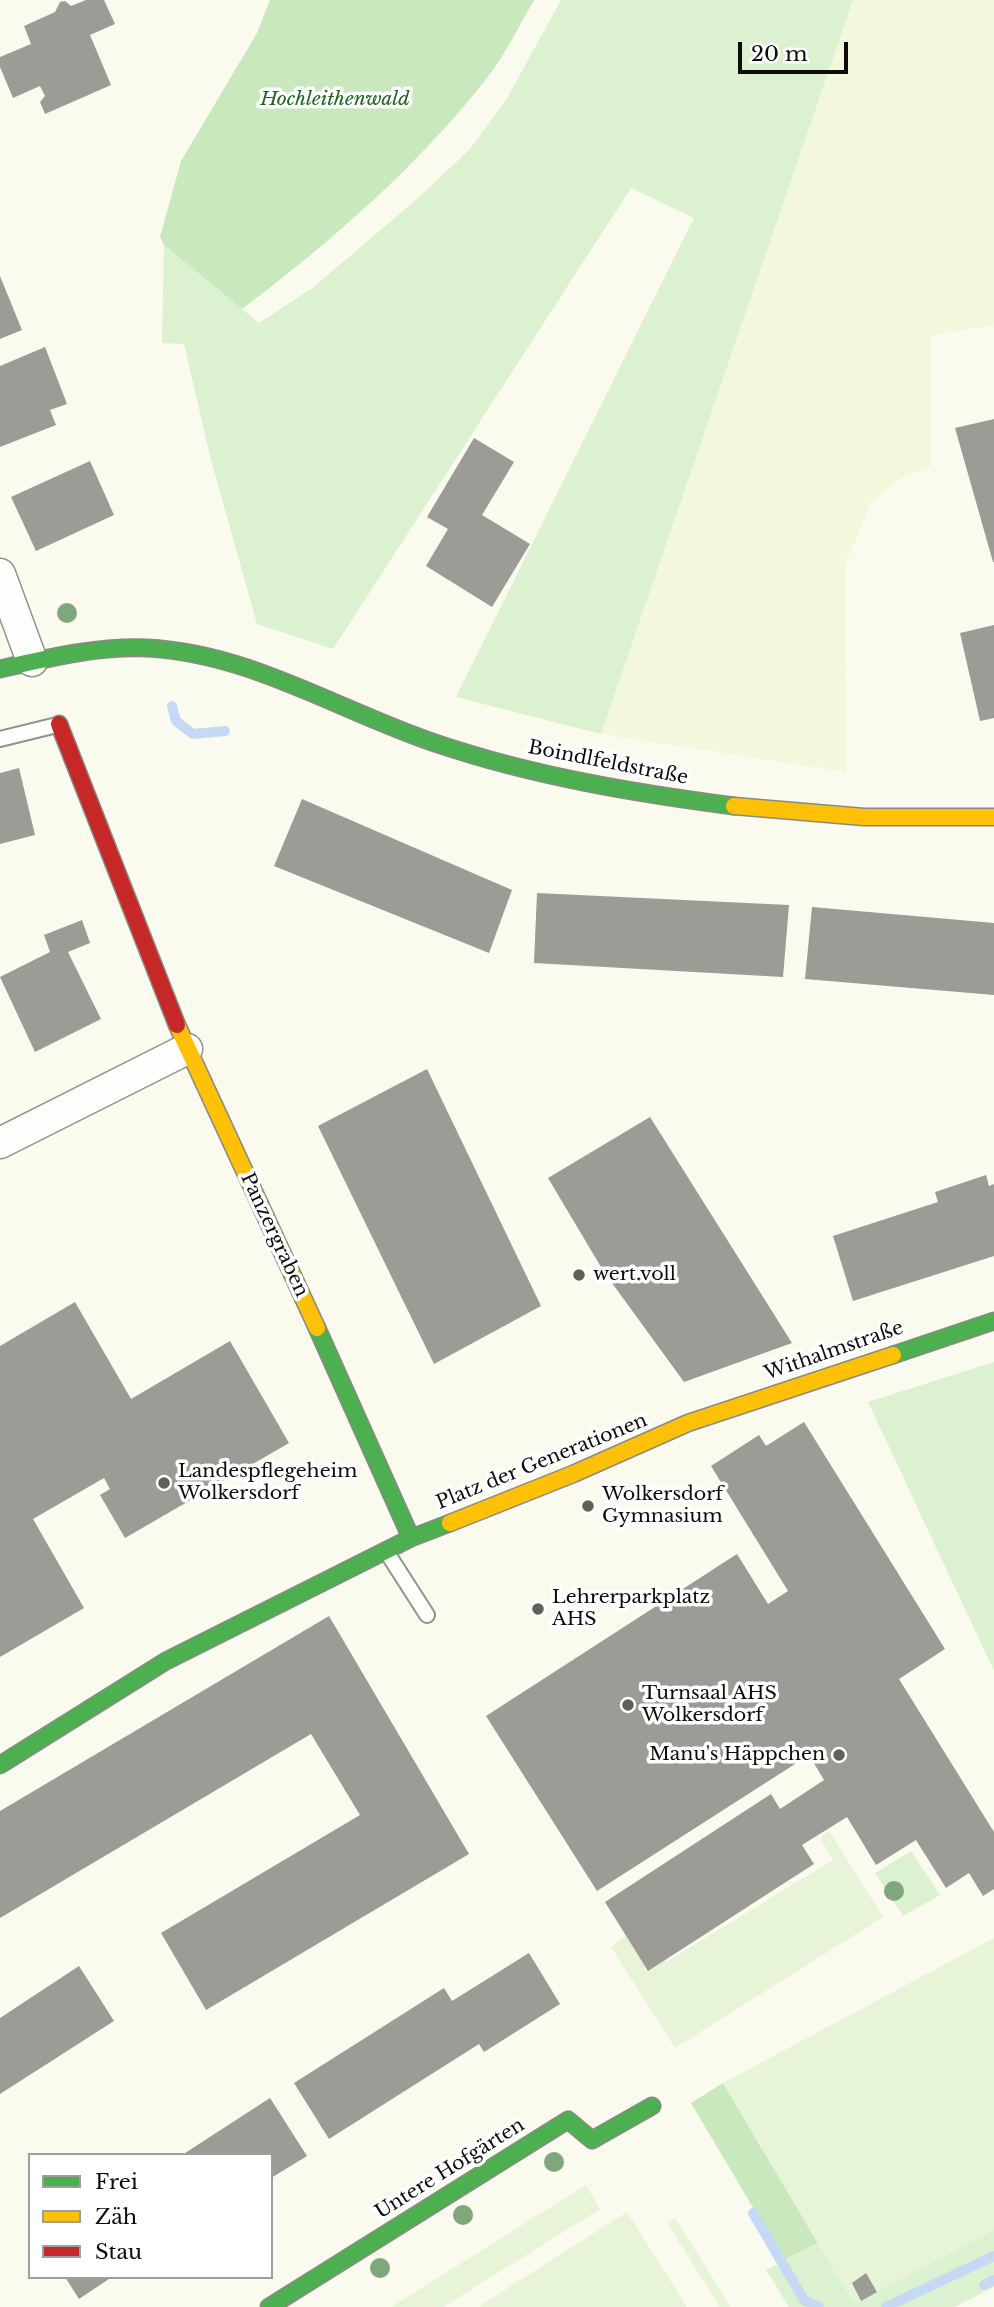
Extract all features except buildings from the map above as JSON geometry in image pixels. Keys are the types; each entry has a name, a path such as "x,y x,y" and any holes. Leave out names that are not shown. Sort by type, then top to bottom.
{"street":[{"path":"0,574 32,662"},
{"name":"Boindlfeldstraße","path":"0,669 74,654 141,648 187,653 232,663 471,755 543,774 703,802 859,817 994,817"},
{"name":"Panzergraben","path":"59,724 187,1049 360,1420 411,1538"},
{"path":"0,1143 187,1049"},
{"name":"Withalmstraße","path":"688,1423 994,1321"},
{"name":"Platz der Generationen","path":"0,1765 166,1661 385,1550 573,1474 688,1423"},
{"name":"Untere Hofgärten","path":"269,2307 568,2120 592,2140 652,2106"}],"lane":[{"path":"0,738 59,724"},
{"path":"385,1550 427,1615"}],"green space":[{"name":"Hochleithenwald","path":"270,0 534,0 494,69 432,142 341,229 242,309 164,245 160,237 181,161 257,33"},
{"path":"561,0 853,0 601,734 456,697 694,218 631,188 333,649 257,624 211,460 184,344 162,343 164,245 259,323 311,289 416,200 470,149 506,100"},
{"path":"853,0 994,0 994,325 931,335 931,466 901,478 871,503 845,565 846,772 601,734"},
{"path":"994,1362 994,1671 868,1402"},
{"path":"829,1831 883,1917 675,2048 611,1947 642,1924 666,1962 833,1860 820,1838"},
{"path":"911,1851 940,1895 903,1916 875,1873"},
{"path":"994,1938 994,2230 854,2304 723,2083"},
{"path":"723,2083 818,2243 784,2260 691,2103"},
{"path":"586,2185 600,2209 443,2307 391,2307"},
{"path":"627,2212 687,2307 478,2307"},
{"path":"675,2218 731,2307 720,2307 667,2223"},
{"path":"994,2230 994,2287 955,2307 789,2307 766,2270 818,2243 854,2303"}],"waterway":[{"path":"172,706 176,721 193,734 225,731"},
{"path":"753,2213 804,2300 819,2307"},
{"path":"886,2307 994,2256"},
{"path":"984,2285 994,2280"}],"traffic: fast":[{"path":"0,669 110,649 147,648 185,652 259,672 402,731 474,755 584,782 734,806"},
{"path":"893,1355 994,1321"},
{"path":"317,1328 411,1538"},
{"path":"0,1765 166,1661 411,1538 450,1523"},
{"path":"269,2307 568,2120 592,2140 652,2106"}],"traffic: slow":[{"path":"734,806 864,817 994,817"},
{"path":"177,1025 317,1328"},
{"path":"450,1523 573,1474 688,1423 893,1355"}],"traffic: jam":[{"path":"59,724 177,1025"}],"place":[{"name":"wert.voll","path":"579,1275"},
{"name":"Landespflegeheim Wolkersdorf","path":"164,1483"},
{"name":"Wolkersdorf Gymnasium","path":"588,1506"},
{"name":"Lehrerparkplatz AHS","path":"538,1609"},
{"name":"Turnsaal AHS Wolkersdorf","path":"628,1705"},
{"name":"Manu's Häppchen","path":"839,1755"}]}
